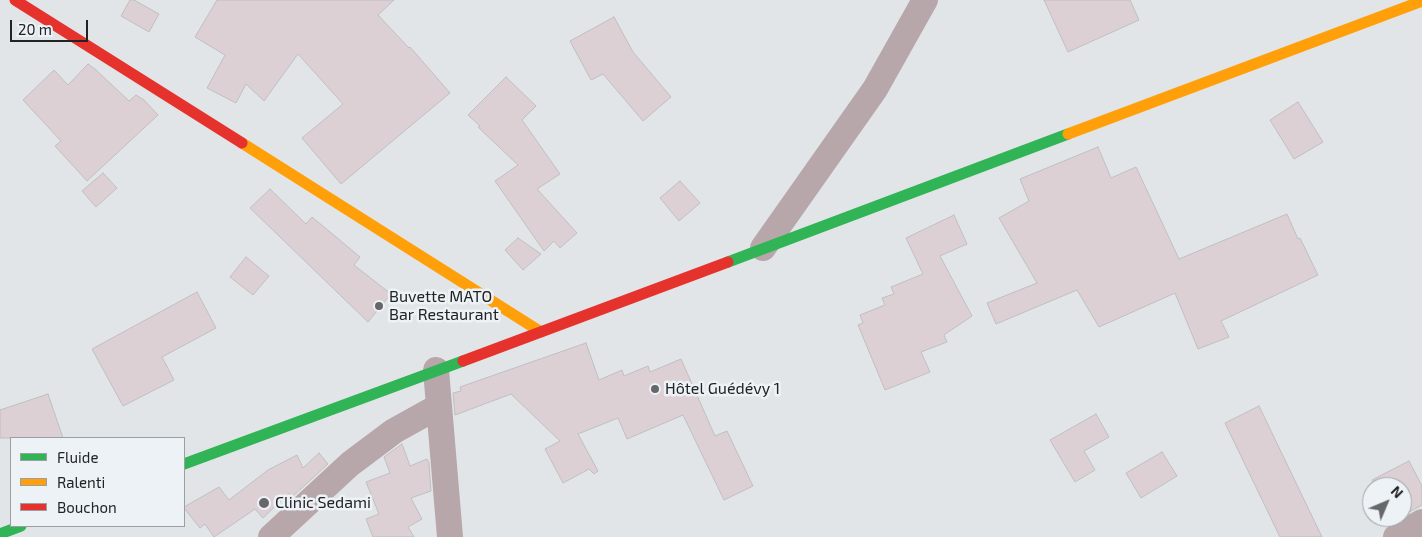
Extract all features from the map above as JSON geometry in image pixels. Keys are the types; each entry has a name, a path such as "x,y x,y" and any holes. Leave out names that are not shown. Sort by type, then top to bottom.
{"main road":[{"path":"15,0 541,332"},
{"path":"185,464 669,285 1422,1"},
{"path":"0,534 18,527"}],"street":[{"path":"764,248 875,89 925,0"},
{"path":"436,370 450,537"},
{"path":"271,537 350,464 394,431 439,406"},
{"path":"1396,537 1422,522"}],"building":[{"path":"130,0 134,0 159,14 149,32 121,16"},
{"path":"217,0 394,0 378,15 410,47 450,93 341,184 302,138 343,104 298,54 264,101 246,84 236,103 207,88 225,55 195,37"},
{"path":"1044,0 1130,0 1139,20 1068,52"},
{"path":"614,17 633,52 671,97 643,121 603,74 591,80 570,41"},
{"path":"88,64 129,101 136,95 144,100 158,115 87,181 55,146 61,141 23,100 54,70 68,85"},
{"path":"506,77 536,106 522,120 560,174 537,189 577,233 560,248 554,241 544,251 495,181 518,165 468,115"},
{"path":"1298,102 1323,142 1294,159 1270,120"},
{"path":"1098,147 1111,178 1136,167 1179,259 1287,214 1298,239 1300,238 1318,275 1221,321 1229,337 1198,349 1175,293 1099,327 1077,290 996,324 987,303 1037,283 999,218 1029,201 1020,179"},
{"path":"103,173 117,188 96,207 82,191"},
{"path":"680,181 700,203 679,221 660,198"},
{"path":"270,189 306,224 312,217 360,257 354,265 391,294 368,322 250,208"},
{"path":"954,215 967,244 940,256 972,316 944,335 947,342 921,352 930,372 885,390 858,325 863,323 860,315 885,305 882,298 894,294 891,287 923,274 906,238"},
{"path":"518,238 541,254 523,270 505,250"},
{"path":"246,257 269,276 253,295 230,277"},
{"path":"197,292 216,328 162,357 174,380 123,406 92,349"},
{"path":"586,343 599,380 622,370 624,376 648,366 650,372 681,359 715,436 727,431 753,486 724,500 683,415 627,439 618,418 578,434 598,471 594,474 589,469 563,483 545,449 560,441 511,394 455,415 453,393 461,391 460,387"},
{"path":"48,394 63,437 0,438 0,410"},
{"path":"1259,406 1322,537 1280,537 1225,423"},
{"path":"1096,414 1109,437 1084,451 1095,470 1075,482 1050,440"},
{"path":"402,444 410,466 427,459 431,491 411,498 422,519 408,527 414,537 373,537 366,519 379,514 366,482 390,473 384,457"},
{"path":"1162,452 1177,476 1141,498 1126,473"},
{"path":"319,453 328,464 292,497 289,493 263,518 255,509 214,537 205,524 200,528 185,509 185,506 219,487 229,500 268,470 297,455 303,468"},
{"path":"1409,461 1422,486 1422,505 1412,510 1412,477 1378,477"}],"traffic: fast":[{"path":"728,262 1068,134"},
{"path":"185,464 463,361"},
{"path":"0,534 18,527"}],"traffic: slow":[{"path":"1068,134 1422,1"},
{"path":"242,143 541,332"}],"traffic: jam":[{"path":"15,0 242,143"},
{"path":"463,361 728,262"}],"place":[{"name":"Buvette MATO Bar Restaurant","path":"379,306"},
{"name":"Hôtel Guédévy 1","path":"655,389"},
{"name":"Clinic Sedami","path":"264,503"}]}
